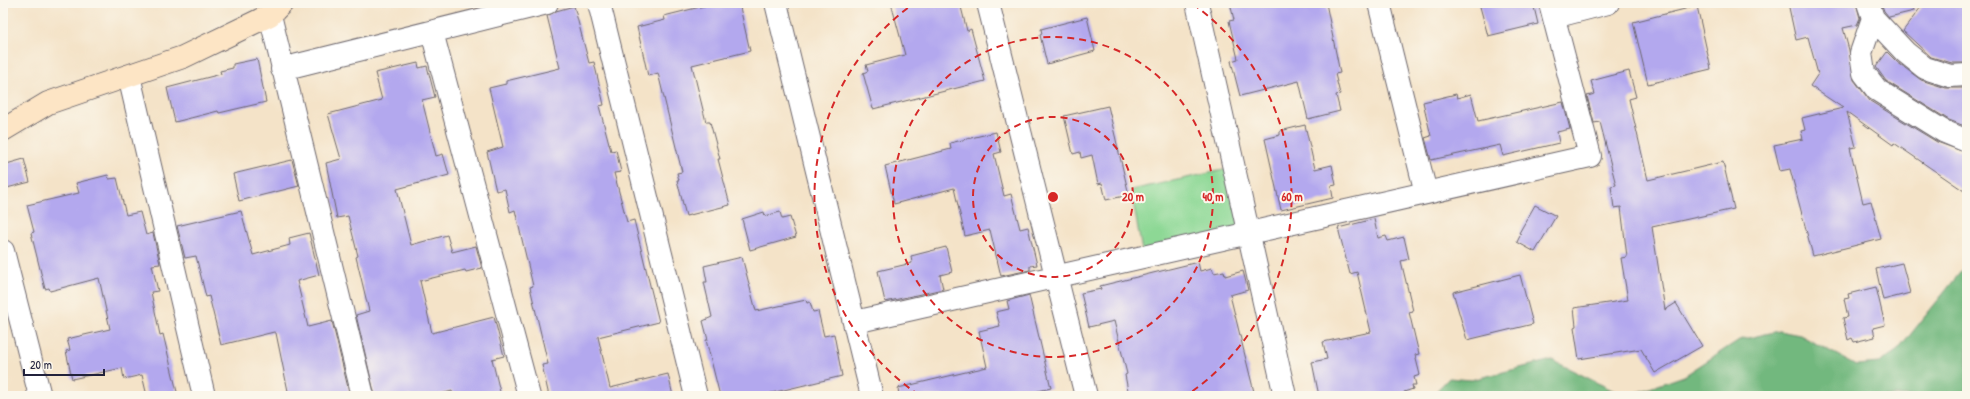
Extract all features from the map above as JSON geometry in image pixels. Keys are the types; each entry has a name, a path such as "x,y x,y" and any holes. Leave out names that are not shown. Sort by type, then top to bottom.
{"street":[{"path":"282,69 547,3"},
{"path":"599,3 696,396"},
{"path":"776,3 872,396"},
{"path":"988,3 1086,396"},
{"path":"1197,3 1285,396"},
{"path":"1379,3 1426,193"},
{"path":"855,322 1590,156 1552,10 1608,3"},
{"path":"3,130 48,103 183,57 276,9 282,69 363,396"},
{"path":"1870,11 1905,52 1925,68 1950,76 1967,75"},
{"path":"1870,11 1861,53 1864,73 1877,90 1943,131 1967,141"},
{"path":"432,32 529,396"},
{"path":"129,76 204,396"},
{"path":"3,251 40,396"}],"green space":[{"path":"1228,169 1240,231 1142,251 1131,190"},
{"path":"1967,264 1967,396 1627,396 1684,376 1739,340 1779,331 1800,335 1856,365 1879,363 1898,350"},
{"path":"1552,360 1624,396 1431,396 1449,378 1471,380"}],"building":[{"path":"716,3 739,3 750,51 692,65 706,122 710,122 730,205 686,216 677,180 679,180 677,173 682,172 658,73 648,76 637,27 665,20 664,16"},
{"path":"891,3 960,3 967,31 971,29 985,81 873,109 863,73 868,71 866,65 905,55"},
{"path":"1230,3 1326,3 1340,73 1335,74 1340,94 1336,95 1340,111 1308,119 1299,81 1240,96 1231,61 1238,59 1229,21 1234,20"},
{"path":"1479,3 1533,3 1538,24 1488,36"},
{"path":"1788,3 1856,3 1860,18 1857,25 1843,28 1849,50 1854,80 1870,101 1937,142 1967,153 1967,193 1894,143 1893,145 1847,112 1856,147 1850,148 1863,203 1871,201 1881,239 1813,256 1790,169 1780,171 1774,145 1803,139 1801,131 1805,130 1802,118 1843,108 1810,86 1818,74 1808,37 1796,40"},
{"path":"1881,3 1913,3 1914,11 1889,17 1884,11"},
{"path":"1924,3 1967,3 1967,63 1952,63 1931,57 1903,31"},
{"path":"574,6 589,63 594,62 604,105 599,106 611,151 616,150 621,172 614,173 627,222 634,220 659,322 598,337 610,388 668,374 673,396 549,396 542,365 548,364 530,287 533,286 515,210 510,212 505,189 496,191 487,152 503,147 489,88 506,84 506,81 560,68 547,16 556,11"},
{"path":"1697,6 1711,69 1648,84 1633,22"},
{"path":"1087,17 1095,51 1047,64 1040,35 1042,34 1041,29"},
{"path":"1887,52 1897,62 1921,80 1946,88 1967,88 1967,127 1949,120 1886,81 1876,67"},
{"path":"257,59 266,102 219,113 218,111 175,122 167,88 221,74 220,71 233,68 233,64"},
{"path":"418,63 419,68 427,66 435,97 422,100 436,156 443,154 449,175 397,189 411,245 447,235 452,252 476,246 482,268 466,272 465,270 420,281 432,333 494,317 504,356 492,359 501,396 453,396 452,391 434,396 375,396 356,315 369,311 356,257 358,256 348,216 337,218 326,163 341,159 328,114 382,100 375,73"},
{"path":"1629,71 1636,97 1629,99 1648,180 1723,162 1734,209 1652,227 1665,310 1676,303 1702,346 1655,373 1641,349 1579,359 1574,327 1576,326 1574,308 1628,300 1621,258 1627,257 1621,207 1614,208 1611,186 1616,185 1600,122 1594,123 1587,96 1595,94 1591,81"},
{"path":"1456,94 1457,98 1471,94 1478,121 1563,102 1570,129 1557,132 1559,143 1503,156 1500,145 1431,160 1425,138 1431,136 1423,102"},
{"path":"1108,106 1129,195 1106,200 1102,183 1098,184 1092,155 1081,158 1080,152 1073,154 1064,116"},
{"path":"1305,125 1315,169 1332,165 1336,185 1331,186 1333,198 1281,210 1265,139 1280,135 1280,131"},
{"path":"996,132 1001,152 994,154 1004,196 1011,194 1020,229 1028,227 1037,265 1030,266 1030,270 1001,276 990,230 965,236 954,188 894,204 885,166 951,149 950,143"},
{"path":"24,159 30,182 3,189 3,165"},
{"path":"292,160 299,186 239,201 233,174"},
{"path":"108,175 109,179 117,178 126,215 140,212 146,235 153,233 160,264 152,265 158,291 151,292 160,335 163,334 178,396 147,396 142,375 124,379 122,368 72,379 66,351 70,350 67,339 110,329 99,278 50,291 49,288 45,289 31,233 34,232 27,205 79,193 76,183"},
{"path":"1535,205 1556,216 1535,252 1517,242 1521,234 1519,233"},
{"path":"241,211 253,255 290,245 289,238 309,233 319,275 297,281 308,327 332,321 350,396 289,396 276,333 274,332 221,345 209,296 206,297 196,256 185,258 177,226"},
{"path":"764,212 765,216 780,212 782,219 790,217 796,237 750,250 742,219"},
{"path":"1374,219 1378,238 1386,236 1388,241 1404,237 1409,259 1401,261 1413,311 1409,312 1419,354 1415,355 1420,375 1414,377 1416,385 1412,385 1413,389 1404,392 1405,396 1319,396 1312,362 1327,359 1323,342 1371,332 1357,272 1350,274 1338,228"},
{"path":"946,247 952,272 940,275 943,289 885,302 878,271 912,263 911,256"},
{"path":"742,257 756,311 806,300 807,303 810,302 813,312 818,311 824,336 834,334 842,376 759,396 720,396 706,340 708,340 703,321 712,317 704,282 707,282 704,266"},
{"path":"1198,262 1200,271 1212,268 1214,273 1224,271 1225,276 1243,271 1248,290 1230,295 1255,396 1129,396 1125,375 1127,374 1114,321 1089,327 1081,293 1101,289 1100,286"},
{"path":"1902,263 1910,293 1883,300 1876,269"},
{"path":"1520,275 1533,324 1467,340 1453,292"},
{"path":"1876,287 1885,325 1873,328 1875,337 1854,342 1852,338 1848,340 1843,318 1848,317 1844,299 1849,298 1848,294"},
{"path":"1029,295 1051,388 1017,396 899,396 898,388 987,367 979,331 1000,326 996,312 1009,309 1007,301"}]}
